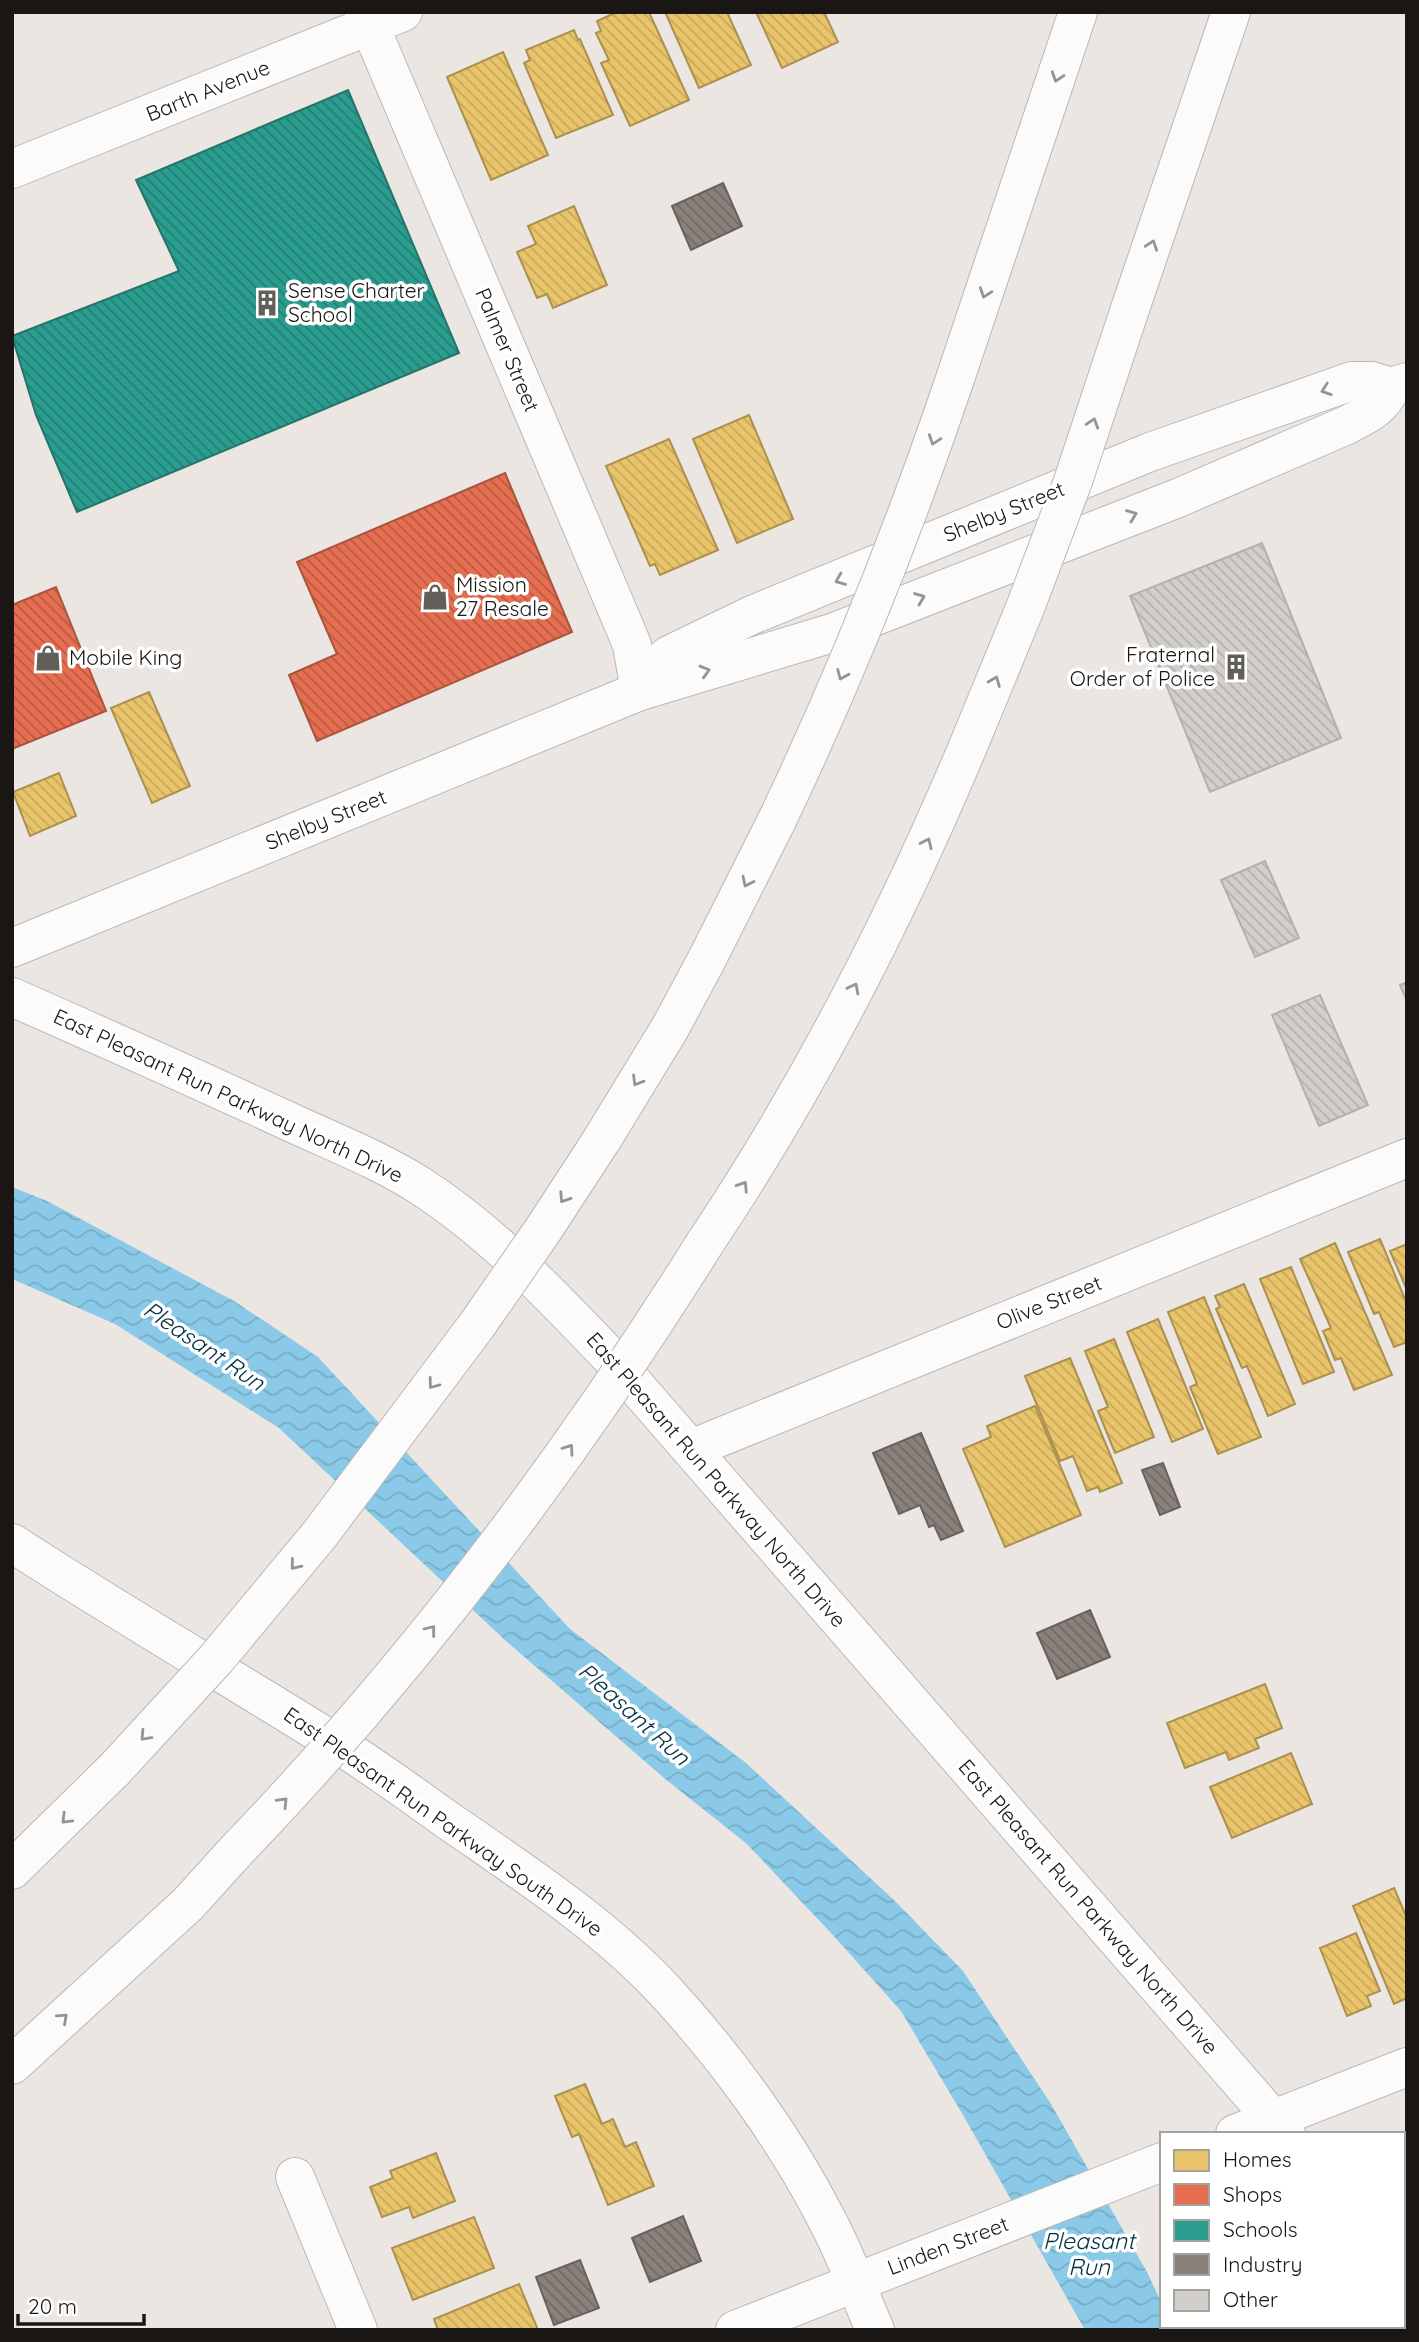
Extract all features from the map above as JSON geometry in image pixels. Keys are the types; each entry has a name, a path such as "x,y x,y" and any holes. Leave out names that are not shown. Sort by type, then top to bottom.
{"main road":[{"path":"12,1870 114,1770 216,1660 320,1534 477,1325 543,1230 676,1017 739,899 777,820 867,618 922,476 1078,12"},
{"path":"12,2064 188,1904 362,1714 472,1578 536,1494 645,1339 745,1183 807,1079 929,841 1025,608 1073,481 1231,12"},
{"path":"1195,117 1240,12"},
{"name":"Barth Avenue","path":"12,169 379,17"},
{"name":"Palmer Street","path":"379,17 632,645 640,691"},
{"name":"Shelby Street","path":"640,691 647,676 669,655 752,615 1150,452 1352,381 1399,385"},
{"name":"Shelby Street","path":"12,948 640,691 832,632 1178,498 1364,416 1386,401 1399,385"},
{"name":"East Pleasant Run Parkway North Drive","path":"12,997 395,1170 476,1227 545,1290 614,1361 1279,2126"},
{"name":"Olive Street","path":"691,1449 1407,1158"},
{"name":"East Pleasant Run Parkway South Drive","path":"20,1556 337,1743 555,1895 620,1947 688,2018 762,2114 796,2164 827,2218 875,2330"},
{"path":"1246,2132 1279,2126 1407,2067"},
{"name":"Linden Street","path":"735,2330 1160,2163"},
{"path":"295,2177 358,2330"}],"water":[{"name":"Pleasant Run","path":"12,1187 47,1201 234,1301 318,1357 570,1629 746,1763 896,1902 963,1971 1051,2104 1147,2272 1160,2300 1160,2328 1174,2330 1085,2330 901,2011 747,1844 664,1778 507,1642 279,1428 115,1324 12,1279"}],"building: Homes":[{"path":"617,12 649,12 689,100 630,126 601,63 609,60 596,33 601,31 597,21"},
{"path":"665,12 727,12 751,65 699,88"},
{"path":"756,12 824,12 838,42 782,68"},
{"path":"574,30 613,115 556,138 524,63 530,60 526,50"},
{"path":"503,52 548,155 491,180 447,77"},
{"path":"574,206 607,285 553,308 547,294 537,298 517,252 536,244 528,226"},
{"path":"749,415 793,519 737,543 693,439"},
{"path":"669,439 718,550 660,575 655,564 650,566 606,466"},
{"path":"149,692 190,786 152,803 111,708"},
{"path":"59,773 76,816 30,836 13,792"},
{"path":"1380,1239 1407,1304 1407,1342 1394,1347 1379,1312 1374,1314 1348,1252"},
{"path":"1335,1243 1392,1375 1354,1390 1341,1358 1335,1360 1323,1331 1331,1328 1300,1259"},
{"path":"1407,1244 1407,1290 1390,1251"},
{"path":"1291,1267 1334,1372 1303,1384 1260,1279"},
{"path":"1244,1284 1295,1404 1268,1416 1247,1366 1242,1368 1216,1309 1220,1307 1215,1296"},
{"path":"1204,1297 1261,1437 1218,1454 1190,1387 1197,1384 1168,1312"},
{"path":"1158,1319 1203,1429 1172,1442 1127,1332"},
{"path":"1114,1339 1154,1437 1115,1453 1098,1411 1108,1407 1085,1351"},
{"path":"1070,1358 1122,1483 1100,1492 1098,1487 1087,1491 1073,1456 1060,1461 1025,1376"},
{"path":"1035,1406 1081,1515 1005,1547 963,1449 991,1437 987,1426"},
{"path":"1265,1684 1282,1728 1255,1739 1259,1748 1229,1760 1226,1752 1185,1768 1167,1723"},
{"path":"1291,1753 1312,1804 1232,1838 1210,1787"},
{"path":"1394,1888 1407,1918 1407,1998 1394,2004 1353,1906"},
{"path":"1356,1933 1380,1991 1367,1996 1371,2006 1347,2016 1320,1948"},
{"path":"585,2084 602,2124 613,2119 625,2147 636,2142 654,2186 608,2205 579,2134 572,2137 555,2096"},
{"path":"436,2153 455,2201 413,2218 409,2207 382,2217 370,2187 393,2178 390,2171"},
{"path":"474,2217 494,2268 413,2300 392,2248"},
{"path":"519,2284 538,2330 438,2330 434,2319"}],"building: Shops":[{"name":"Mission 27 Resale","path":"505,473 572,632 317,741 289,675 337,654 297,562"},
{"name":"Mobile King","path":"56,587 106,711 12,749 12,605"}],"building: Schools":[{"name":"Sense Charter School","path":"348,90 459,353 77,512 36,415 12,336 179,271 136,180"}],"building: Industry":[{"path":"723,183 742,226 691,250 672,206"},
{"path":"921,1433 963,1531 941,1540 934,1525 929,1527 920,1505 899,1514 873,1453"},
{"path":"1163,1463 1180,1507 1160,1515 1142,1470"},
{"path":"1090,1610 1110,1657 1057,1679 1037,1633"},
{"path":"683,2216 701,2261 650,2282 632,2238"},
{"path":"580,2260 599,2308 554,2325 536,2277"}],"building: Other":[{"name":"Fraternal Order of Police","path":"1262,543 1341,738 1210,792 1130,596"},
{"path":"1265,861 1299,938 1255,957 1221,880"},
{"path":"1407,982 1407,1001 1400,985"},
{"path":"1320,995 1368,1105 1319,1126 1272,1015"}],"place":[{"name":"Sense Charter School","path":"267,303"},
{"name":"Mission 27 Resale","path":"435,597"},
{"name":"Mobile King","path":"48,658"},
{"name":"Fraternal Order of Police","path":"1236,667"}]}
